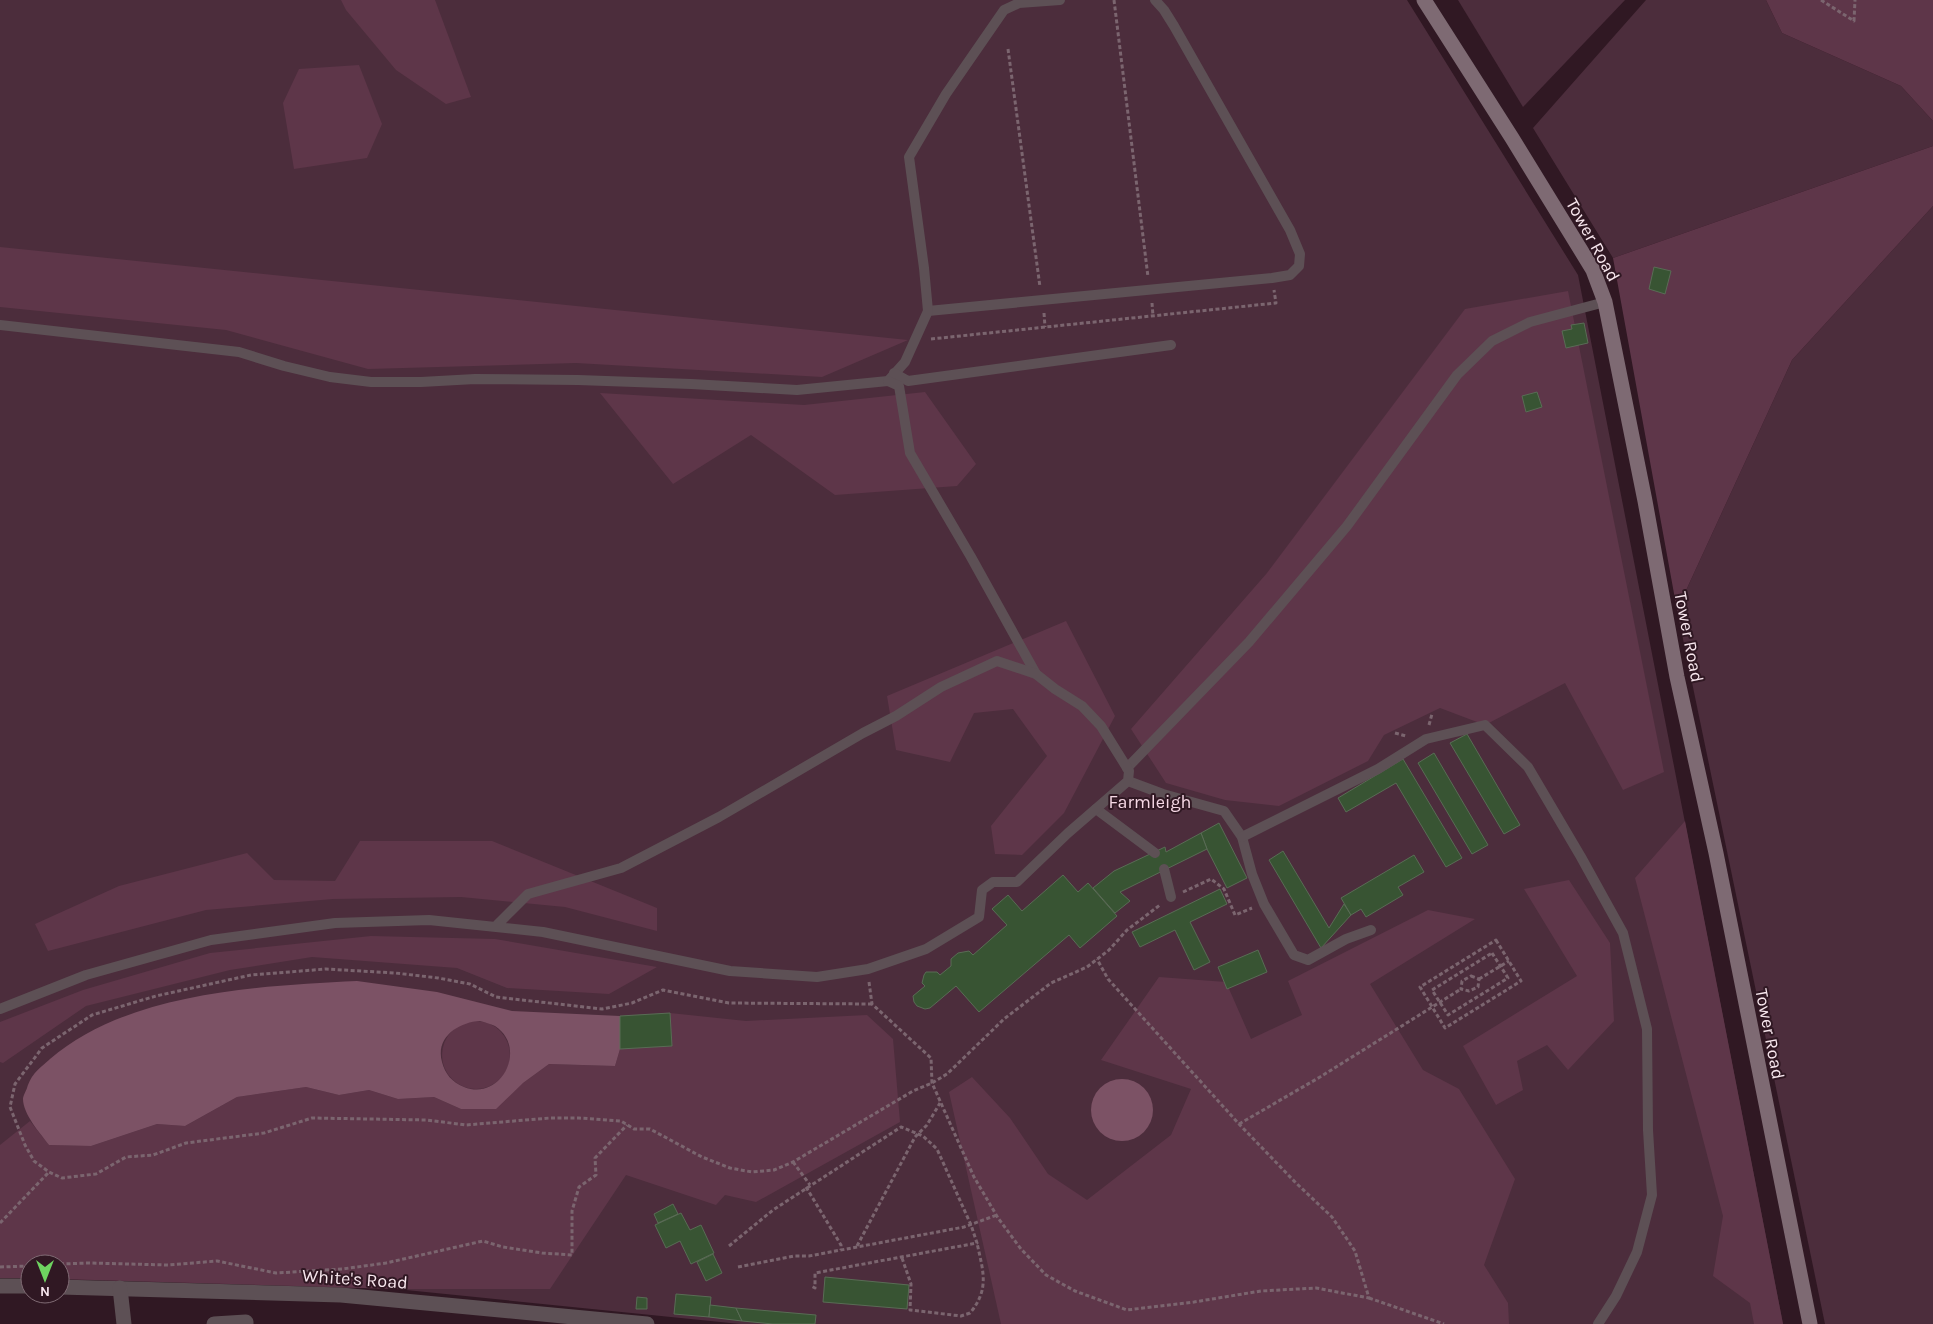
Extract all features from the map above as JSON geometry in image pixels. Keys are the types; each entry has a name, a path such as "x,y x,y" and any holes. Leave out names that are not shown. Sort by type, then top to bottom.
{"street":[{"name":"Tower Road","path":"1424,0 1512,138 1592,270 1605,302 1645,501 1677,677 1716,853 1810,1324"},
{"path":"0,1286 20,1286"},
{"name":"White's Road","path":"70,1287 342,1295 535,1318 648,1324"},
{"path":"120,1288 124,1324"},
{"path":"214,1324 246,1322 246,1324"}],"lane":[{"path":"891,377 905,362 928,311 909,157 946,94 1004,10 1019,3 1060,0"},
{"path":"928,311 1272,278 1290,275 1299,266 1300,254 1290,230 1174,26 1155,0"},
{"path":"1127,768 1248,642 1347,526 1457,375 1492,341 1530,322 1605,302"},
{"path":"0,326 238,352 330,377 371,382 475,379 578,380 797,390 891,377 908,380 1171,345"},
{"path":"891,377 899,386 910,453 1036,674"},
{"path":"0,1009 86,976 211,940 335,923 429,920 495,927 543,932 730,971 817,977 868,969 926,949 979,917 982,890 994,882 1017,882 1068,832 1128,781 1129,770 1101,726 1082,706 1036,674 997,661 982,666 941,686 896,716 719,816 621,868 528,894 495,927"},
{"path":"1242,837 1378,769 1426,739 1434,737 1485,725 1528,767 1623,933 1647,1029 1648,1130 1652,1195 1637,1252 1616,1296 1598,1324"},
{"path":"1128,781 1163,794 1224,811 1242,837 1252,874 1264,904 1294,955 1308,960 1346,939 1371,930"},
{"path":"1096,809 1154,853"},
{"path":"1164,869 1171,897"}],"path":[{"path":"1114,0 1153,316"},
{"path":"1820,0 1854,21 1856,0"},
{"path":"1008,49 1046,327"},
{"path":"922,340 1276,304 1272,278"},
{"path":"872,1004 729,1003 663,990 632,1003 602,1009 496,997 470,984 396,973 326,969 252,976 156,996 92,1016 42,1048 15,1084 10,1107 25,1145 34,1161 49,1172 62,1178 96,1174 126,1157 153,1155 186,1143 264,1134 312,1118 427,1120 466,1125 550,1118 621,1121 634,1129 650,1129 702,1157 730,1168 752,1172 774,1170 794,1162 913,1091 947,1074 1004,1019 1051,983 1087,967 1109,950 1127,930 1171,897 1210,879 1224,889 1235,915 1264,904"},
{"path":"1496,940 1509,961 1521,981 1445,1028 1420,987 1496,940"},
{"path":"1492,953 1508,978 1448,1015 1432,990 1462,972 1492,953"},
{"path":"1097,959 1108,979 1239,1124 1332,1217 1355,1250 1370,1298"},
{"path":"1479,979 1509,961"},
{"path":"868,969 872,1004 931,1058 932,1083 974,1177 997,1215 1021,1249 1046,1275 1075,1291 1127,1310 1194,1302 1261,1290 1316,1288 1370,1298 1444,1324"},
{"path":"1462,972 1466,979"},
{"path":"1461,989 1462,981 1471,976 1479,979"},
{"path":"1239,1124 1320,1078 1461,989 1469,991 1478,987 1479,979"},
{"path":"1473,989 1478,996"},
{"path":"857,1247 918,1134 927,1125 940,1102"},
{"path":"70,1263 89,1262 168,1265 218,1261 276,1273 386,1263 484,1242 542,1253 572,1255 572,1211 580,1187 596,1175 595,1158 627,1125"},
{"path":"729,1246 773,1210 901,1127 918,1134 937,1149 971,1225 977,1243 984,1275 981,1296 970,1313 961,1316 910,1310 911,1284 902,1258"},
{"path":"794,1162 841,1245 841,1250"},
{"path":"0,1224 49,1172"},
{"path":"738,1267 794,1256 809,1256 971,1225 997,1215"},
{"path":"811,1286 815,1288 815,1273 977,1243"},
{"path":"0,1267 20,1266"}],"green space":[{"name":"Farmleigh","path":"0,0 1407,0 1578,275 1783,1324 740,1324 396,1289 70,1279 70,1254 20,1254 20,1278 0,1278"},
{"path":"1458,0 1625,0 1523,107"},
{"path":"1646,0 1766,0 1782,33 1901,86 1933,121 1933,146 1613,258 1533,128"},
{"path":"1933,206 1933,1324 1825,1324 1677,610 1792,360"}],"shaded area":[{"path":"341,0 435,0 471,97 446,104 396,70 346,10"},
{"path":"1766,0 1933,0 1933,121 1901,86 1782,33"},
{"path":"359,65 382,124 367,158 294,169 283,103 299,69"},
{"path":"1933,146 1933,206 1792,360 1677,610 1613,258"},
{"path":"0,247 908,340 822,377 576,363 368,369 226,330 0,307"},
{"path":"1568,291 1664,772 1623,790 1565,683 1485,725 1440,708 1384,735 1368,761 1279,806 1225,800 1166,783 1131,729 1267,573 1465,309"},
{"path":"925,392 976,464 957,486 835,495 751,435 673,484 600,393 804,405"},
{"path":"1066,621 1115,716 1064,813 1022,855 995,854 991,826 1047,756 1013,709 974,713 950,762 896,750 887,696"},
{"path":"1685,821 1783,1324 1754,1324 1750,1303 1713,1276 1723,1216 1635,878"},
{"path":"360,841 492,841 657,908 657,931 565,907 461,897 333,899 206,910 48,951 35,924 119,886 247,853 274,880 335,881"},
{"path":"1569,880 1610,943 1614,1021 1568,1070 1547,1045 1517,1061 1523,1090 1496,1105 1463,1046 1577,976 1524,889"},
{"path":"1428,910 1475,919 1370,984 1423,1070 1459,1089 1515,1179 1484,1265 1508,1303 1509,1324 1001,1324 949,1092 972,1077 1010,1118 1048,1174 1087,1200 1171,1135 1191,1089 1101,1060 1159,977 1226,982 1251,1039 1302,1015 1288,981"},
{"path":"371,936 495,939 657,967 609,994 507,988 457,968 312,957 230,970 86,1006 3,1063 0,1062 0,1022 83,990 210,953"},
{"path":"357,981 437,992 512,1011 620,1016 620,1049 615,1066 549,1064 523,1083 496,1109 461,1109 434,1097 398,1099 369,1090 339,1095 306,1087 237,1097 185,1126 157,1124 91,1146 49,1145 26,1111 23,1096 33,1075 50,1059 82,1037 117,1019 155,1006 237,990","holes":["480,1021 495,1026 505,1035 509,1046 510,1058 506,1070 499,1080 490,1087 478,1090 456,1083 445,1070 441,1053 445,1038 450,1033 464,1024"]},
{"path":"670,1013 746,1021 867,1015 893,1039 900,1122 756,1202 725,1195 716,1205 626,1175 550,1289 396,1289 70,1279 70,1254 20,1254 20,1278 0,1278 0,1145 30,1121 49,1145 91,1146 157,1124 185,1126 237,1097 306,1087 339,1095 369,1090 398,1099 434,1097 461,1109 523,1083 549,1064 615,1066 620,1049 672,1046"},
{"path":"483,1021 495,1027 504,1036 510,1048 508,1068 500,1079 483,1089 469,1089 452,1079 444,1068 442,1048 452,1031 463,1023"},
{"path":"1122,1079 1134,1081 1144,1088 1151,1098 1153,1110 1151,1122 1144,1132 1134,1139 1122,1141 1110,1139 1100,1132 1093,1122 1091,1110 1093,1098 1100,1088 1110,1081"}],"building":[{"path":"1654,267 1671,271 1665,294 1649,289"},
{"path":"1584,323 1588,343 1566,348 1562,331 1572,329 1571,325"},
{"path":"1537,392 1542,407 1526,412 1522,396"},
{"path":"1467,734 1520,825 1504,834 1450,743"},
{"path":"1434,753 1488,845 1472,854 1418,763"},
{"path":"1403,759 1462,858 1446,867 1396,783 1346,812 1338,798"},
{"path":"1219,823 1247,878 1227,888 1201,833"},
{"path":"1201,833 1207,849 1120,892 1130,901 1115,913 1093,888 1114,871 1165,847 1166,852"},
{"path":"1283,851 1329,928 1344,904 1351,915 1321,948 1269,860"},
{"path":"1414,855 1424,872 1398,887 1403,895 1366,917 1361,909 1351,915 1341,898"},
{"path":"1063,875 1078,892 1088,883 1117,916 1080,948 1069,935 979,1012 956,986 930,1008 925,1009 917,1006 913,996 925,986 922,983 926,972 937,972 940,975 951,966 951,959 958,953 969,951 973,955 1007,925 992,909 1008,895 1022,911"},
{"path":"1220,889 1227,904 1190,922 1210,962 1194,970 1175,930 1140,947 1132,932"},
{"path":"1258,950 1267,972 1227,989 1218,967"},
{"path":"670,1013 672,1046 620,1049 620,1016"},
{"path":"673,1204 678,1214 658,1223 654,1214"},
{"path":"681,1213 690,1230 701,1225 714,1253 691,1264 680,1241 666,1248 655,1225"},
{"path":"713,1254 722,1273 706,1281 697,1262"},
{"path":"825,1277 909,1285 907,1309 823,1302"},
{"path":"676,1294 711,1297 709,1317 674,1314"},
{"path":"637,1297 647,1298 647,1309 636,1309"},
{"path":"710,1305 736,1308 742,1321 709,1317"},
{"path":"736,1308 816,1315 815,1324 773,1324 742,1321"}]}
